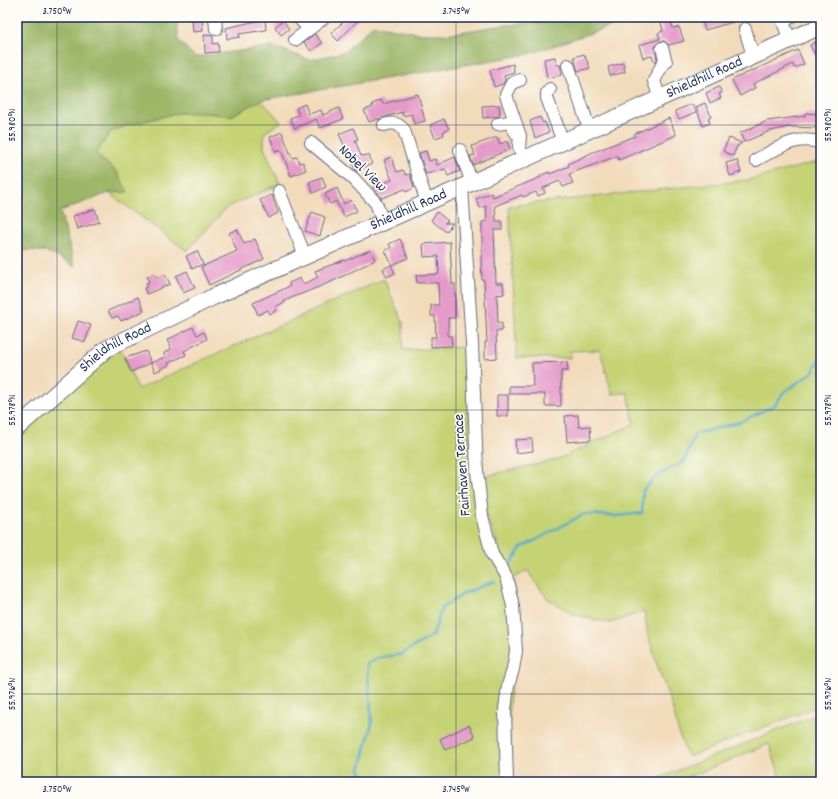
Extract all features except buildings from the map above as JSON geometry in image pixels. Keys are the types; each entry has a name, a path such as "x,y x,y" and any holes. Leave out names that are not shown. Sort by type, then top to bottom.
{"main road":[{"name":"Shieldhill Road","path":"17,428 106,349 213,297 522,161 821,26"}],"street":[{"path":"298,17 309,30"},
{"path":"295,40 325,17"},
{"path":"790,40 783,22 791,17"},
{"path":"745,30 753,56"},
{"path":"660,99 654,81 663,63 666,62 662,48"},
{"path":"568,65 590,130"},
{"path":"520,80 512,83 506,95 520,136 519,147 522,161"},
{"path":"550,89 547,93 547,98 563,142"},
{"path":"498,124 509,122 513,126 516,132 522,161"},
{"path":"384,125 392,123 400,125 404,130 427,203"},
{"path":"756,160 789,143 801,139 821,143"},
{"name":"Nobel View","path":"311,143 353,178 376,203 383,222"},
{"name":"Fairhaven Terrace","path":"460,150 467,185 476,471 481,508 492,554 506,578 513,606 516,651 514,669 508,686 505,709 507,782"},
{"path":"279,192 305,256"}],"green space":[{"path":"17,17 176,17 179,41 195,57 269,47 283,50 310,60 344,52 373,25 423,34 446,34 505,25 550,22 573,17 638,17 529,54 261,100 231,116 208,113 178,113 128,125 110,132 96,154 117,172 128,192 109,193 60,211 75,267 54,255 41,251 17,251"},
{"path":"261,100 281,122 264,133 264,148 280,184 227,207 187,251 109,193 128,192 96,154 110,132 128,125 178,113 208,113 231,116"},
{"path":"821,161 821,705 688,757 680,737 673,710 648,635 644,611 610,623 573,614 547,598 527,570 513,579 516,607 509,707 511,782 17,782 17,436 119,346 138,389 384,279 403,323 403,350 467,347 470,469 474,487 472,495 476,516 481,527 499,544 486,517 481,477 556,460 634,424 628,393 612,394 600,350 570,351 570,358 517,358 509,206 749,180"},
{"path":"821,713 821,782 782,782 769,744 676,782 649,782"}],"waterway":[{"path":"510,565 521,548 584,514 617,516 642,513 643,490 658,475 684,462 695,434 740,422 775,405 784,392 813,372 821,356"},
{"path":"370,782 360,770 372,723 367,664 377,658 402,654 433,635 442,608 463,594 494,581"}]}
